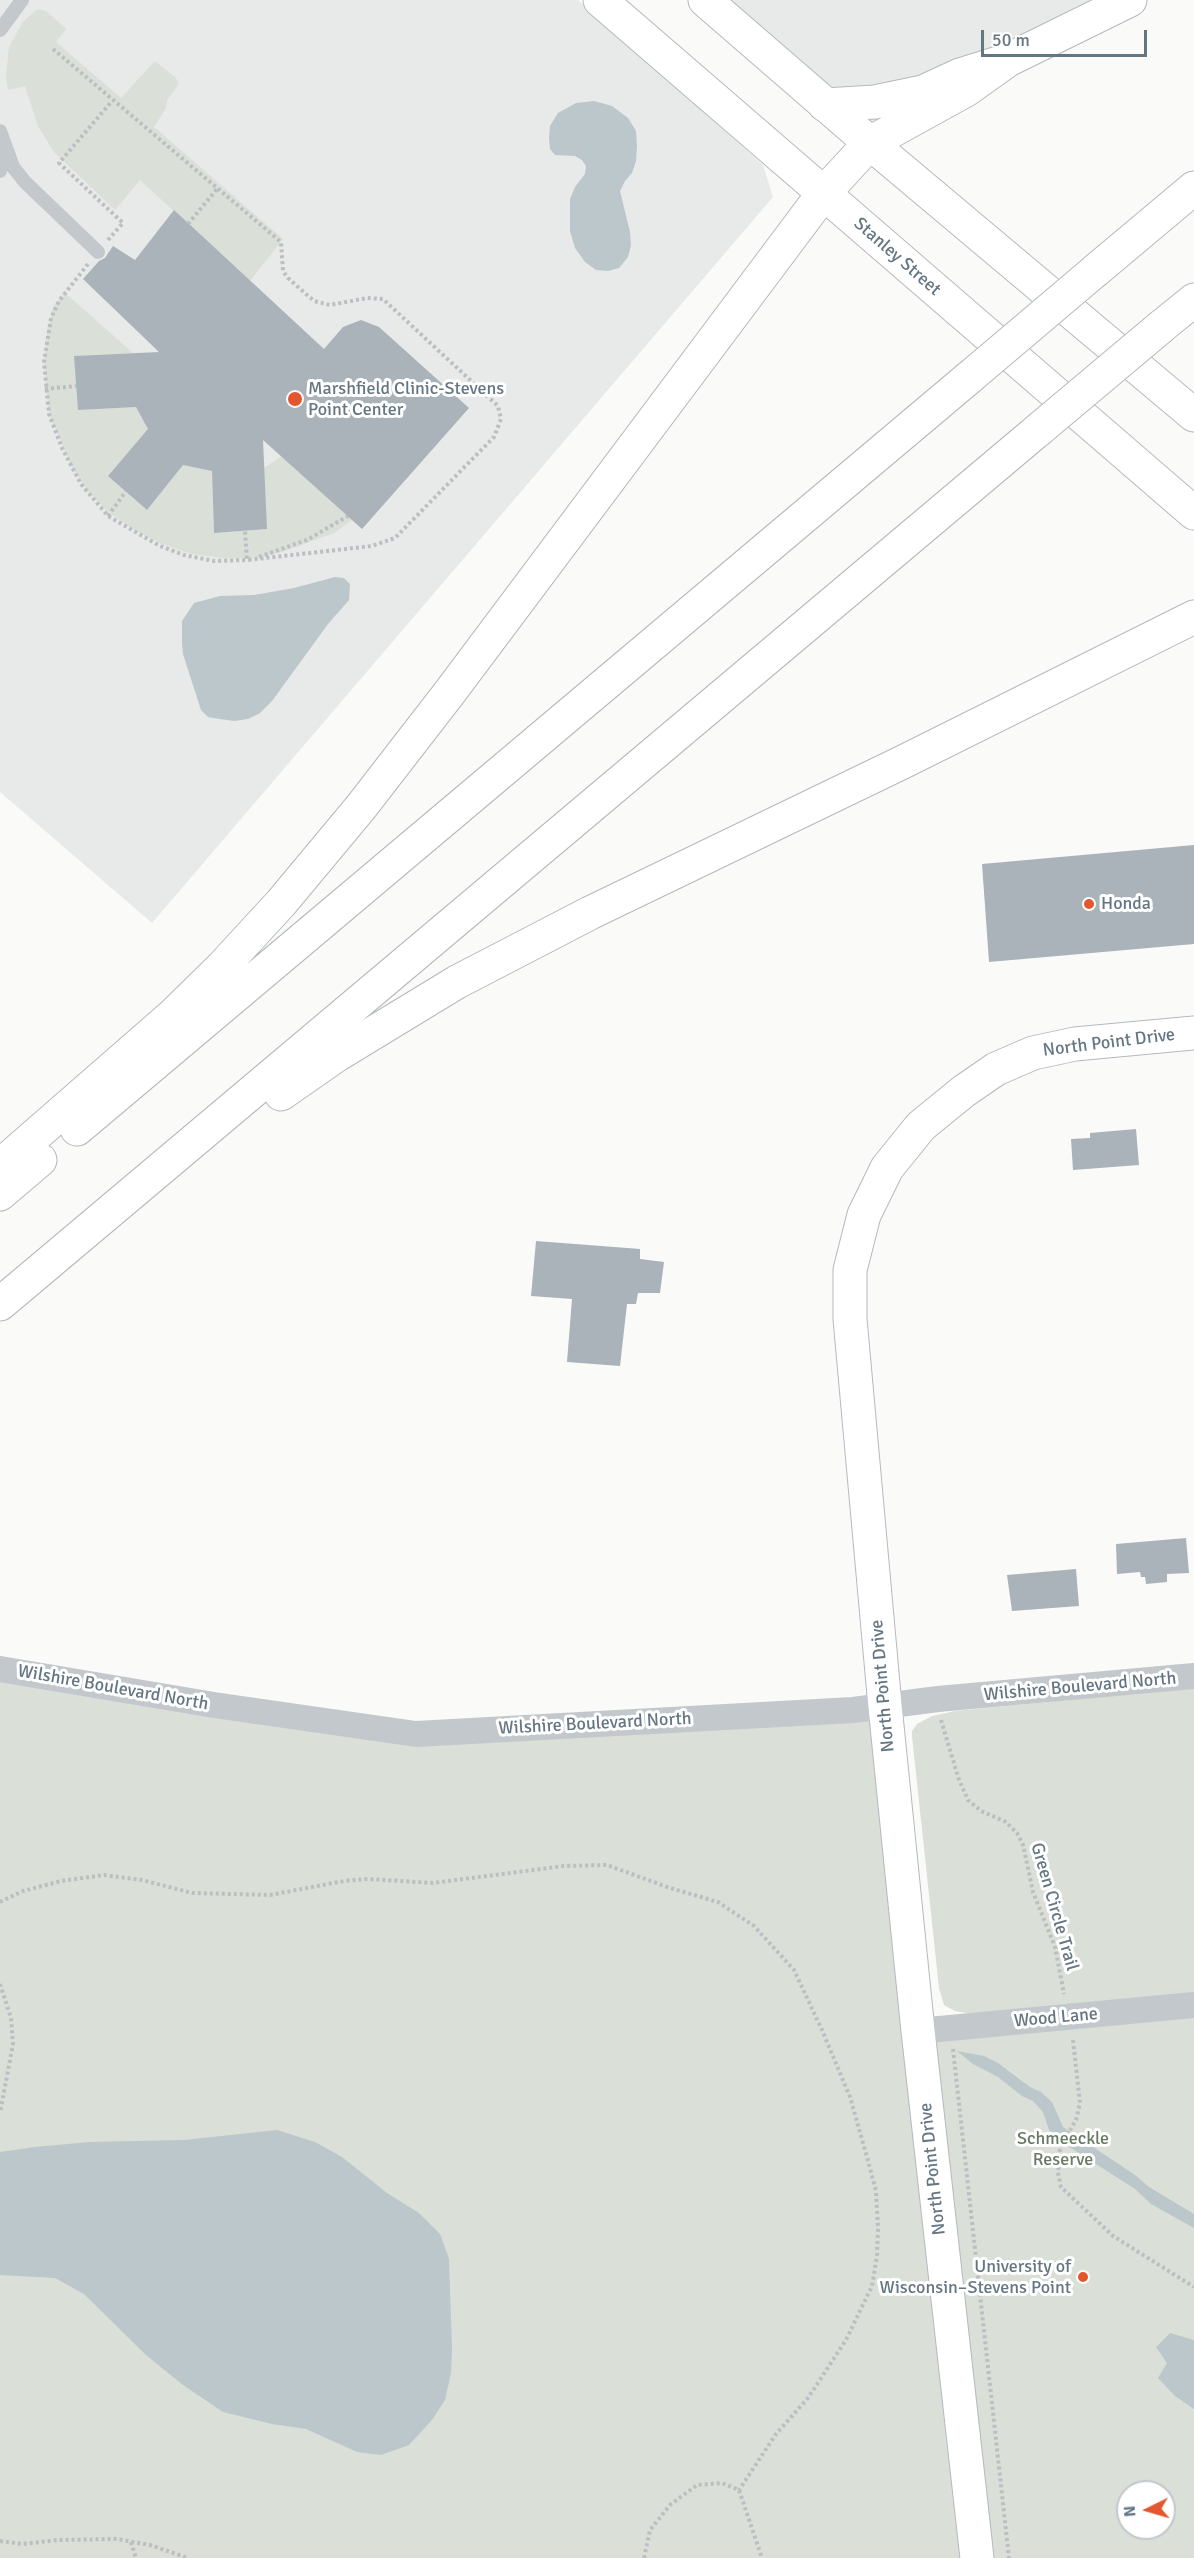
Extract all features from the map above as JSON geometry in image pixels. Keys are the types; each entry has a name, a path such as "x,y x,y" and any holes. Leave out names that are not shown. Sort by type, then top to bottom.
{"main road":[{"name":"Stanley Street","path":"600,0 1194,513"},
{"path":"705,0 825,105 1194,415"},
{"path":"825,105 899,99 923,92 960,75 1008,60 1130,0"},
{"path":"0,1166 172,1016 222,967 281,903 362,807 450,692 823,194 870,143 966,90 1008,60"},
{"path":"0,1194 1194,188"},
{"path":"0,1304 1194,300"},
{"path":"238,1105 279,1095 403,1013 457,982 590,913 903,762 1194,617"},
{"path":"1158,634 1194,628"},
{"name":"North Point Drive","path":"977,2558 918,2031 885,1706 850,1319 850,1270 864,1215 887,1168 921,1126 964,1090 996,1069 1033,1053 1075,1044 1194,1033"}],"street":[{"name":"Wilshire Boulevard North","path":"0,1669 214,1705 416,1734 853,1710 1194,1676"},
{"name":"Wood Lane","path":"918,2031 1194,2005"}],"lane":[{"path":"0,30 22,0"},
{"path":"1,134 14,167 24,182 98,252"},
{"path":"0,171 1,134"}],"path":[{"path":"53,49 281,242 283,271 314,301 330,305 367,298 383,299 498,406 501,419 494,437 395,538 372,546 247,560 214,561 184,555 160,546 108,516 81,484 62,448 49,414 44,362 51,318 59,301 123,223 59,163 112,101"},
{"path":"188,224 217,189"},
{"path":"45,389 76,386"},
{"path":"108,516 126,491"},
{"path":"247,560 307,540 348,516"},
{"path":"245,531 247,560"},
{"name":"Green Circle Trail","path":"939,1712 942,1731 968,1800 981,1811 1006,1822 1017,1833 1023,1845 1033,1892 1055,1947 1065,1998"},
{"path":"0,1902 23,1891 61,1881 104,1875 142,1880 192,1893 270,1895 368,1879 433,1883 564,1866 607,1864 670,1888 718,1902 754,1926 794,1970 850,2097 876,2191 878,2228 877,2256 872,2286 846,2340 808,2398 776,2434 739,2490"},
{"path":"0,1984 11,2018 13,2044 0,2113"},
{"path":"950,2028 1009,2558"},
{"path":"1072,2033 1080,2103 1076,2120 1061,2146 1058,2173 1061,2187 1113,2236 1194,2287"},
{"path":"644,2558 650,2530 670,2505 697,2485 722,2483 739,2490 762,2558"},
{"path":"0,2541 22,2544 58,2540 117,2539 150,2545 188,2558"},
{"path":"131,2542 136,2558"}],"shaded area":[{"path":"0,0 578,0 763,165 773,197 152,923 0,792"},
{"path":"705,0 1130,0 870,143"},
{"path":"594,101 612,106 628,118 636,131 636,161 632,173 620,191 631,245 628,257 619,268 608,271 596,270 585,262 575,248 570,231 570,199 575,187 585,174 586,166 575,156 555,155 550,149 549,138 550,126 558,113 576,103"},
{"path":"335,577 344,578 350,584 349,600 328,624 272,701 260,713 248,719 234,721 208,717 201,710 183,654 182,621 194,603 220,596 254,595 294,588"},
{"path":"957,2051 984,2056 1041,2092 1052,2102 1063,2127 1135,2175 1149,2187 1194,2214 1194,2228 1151,2204 1135,2189 1071,2148 1049,2130 1043,2112 1033,2101 1022,2096 998,2077 973,2064"},
{"path":"277,2130 315,2142 342,2157 387,2193 419,2213 440,2234 449,2259 451,2373 445,2400 432,2420 409,2445 381,2455 357,2452 306,2429 272,2424 223,2412 183,2385 146,2355 84,2294 55,2278 0,2275 0,2152 90,2142 184,2140"},
{"path":"1170,2333 1194,2340 1194,2409 1175,2396 1158,2378 1167,2363 1156,2347"}],"green space":[{"path":"37,9 46,11 66,29 56,42 121,98 154,62 176,78 179,84 167,100 166,108 154,127 283,239 250,281 140,180 115,210 54,152 38,126 25,86 8,90 6,75 9,47 23,22"},
{"path":"65,293 133,353 75,356 78,410 136,407 148,429 109,476 147,510 183,465 212,471 214,533 266,529 264,468 282,456 352,520 334,533 282,552 254,558 222,558 192,554 162,544 131,528 107,511 87,490 72,467 49,414 44,362 47,332 53,307"},
{"name":"Schmeeckle Reserve","path":"0,1679 387,1730 885,1706 918,2031 1194,2005 1194,2558 0,2558"},
{"path":"1194,1688 1194,1998 979,2015 955,2011 944,2005 939,1988 912,1736 912,1731 917,1724 932,1716 955,1711"}],"building":[{"path":"174,210 324,349 343,327 361,320 379,327 469,408 362,529 263,440 267,529 214,533 212,471 183,465 147,510 108,476 148,429 136,407 78,410 74,356 159,352 83,279 99,261 105,258 113,246 135,260"},
{"name":"Honda","path":"1194,845 1194,944 989,962 982,864"},
{"path":"1136,1129 1139,1165 1073,1170 1071,1139 1090,1138 1090,1133"},
{"path":"536,1241 640,1249 640,1259 664,1262 660,1293 638,1293 636,1304 627,1304 620,1366 567,1362 572,1299 531,1296"},
{"path":"1186,1538 1189,1573 1167,1574 1167,1582 1146,1584 1145,1577 1141,1577 1140,1572 1117,1574 1116,1544"},
{"path":"1076,1569 1079,1606 1012,1611 1007,1575"}],"place":[{"name":"Marshfield Clinic-Stevens Point Center","path":"295,399"},
{"name":"Honda","path":"1089,904"},
{"name":"University of Wisconsin–Stevens Point","path":"1083,2277"}]}
